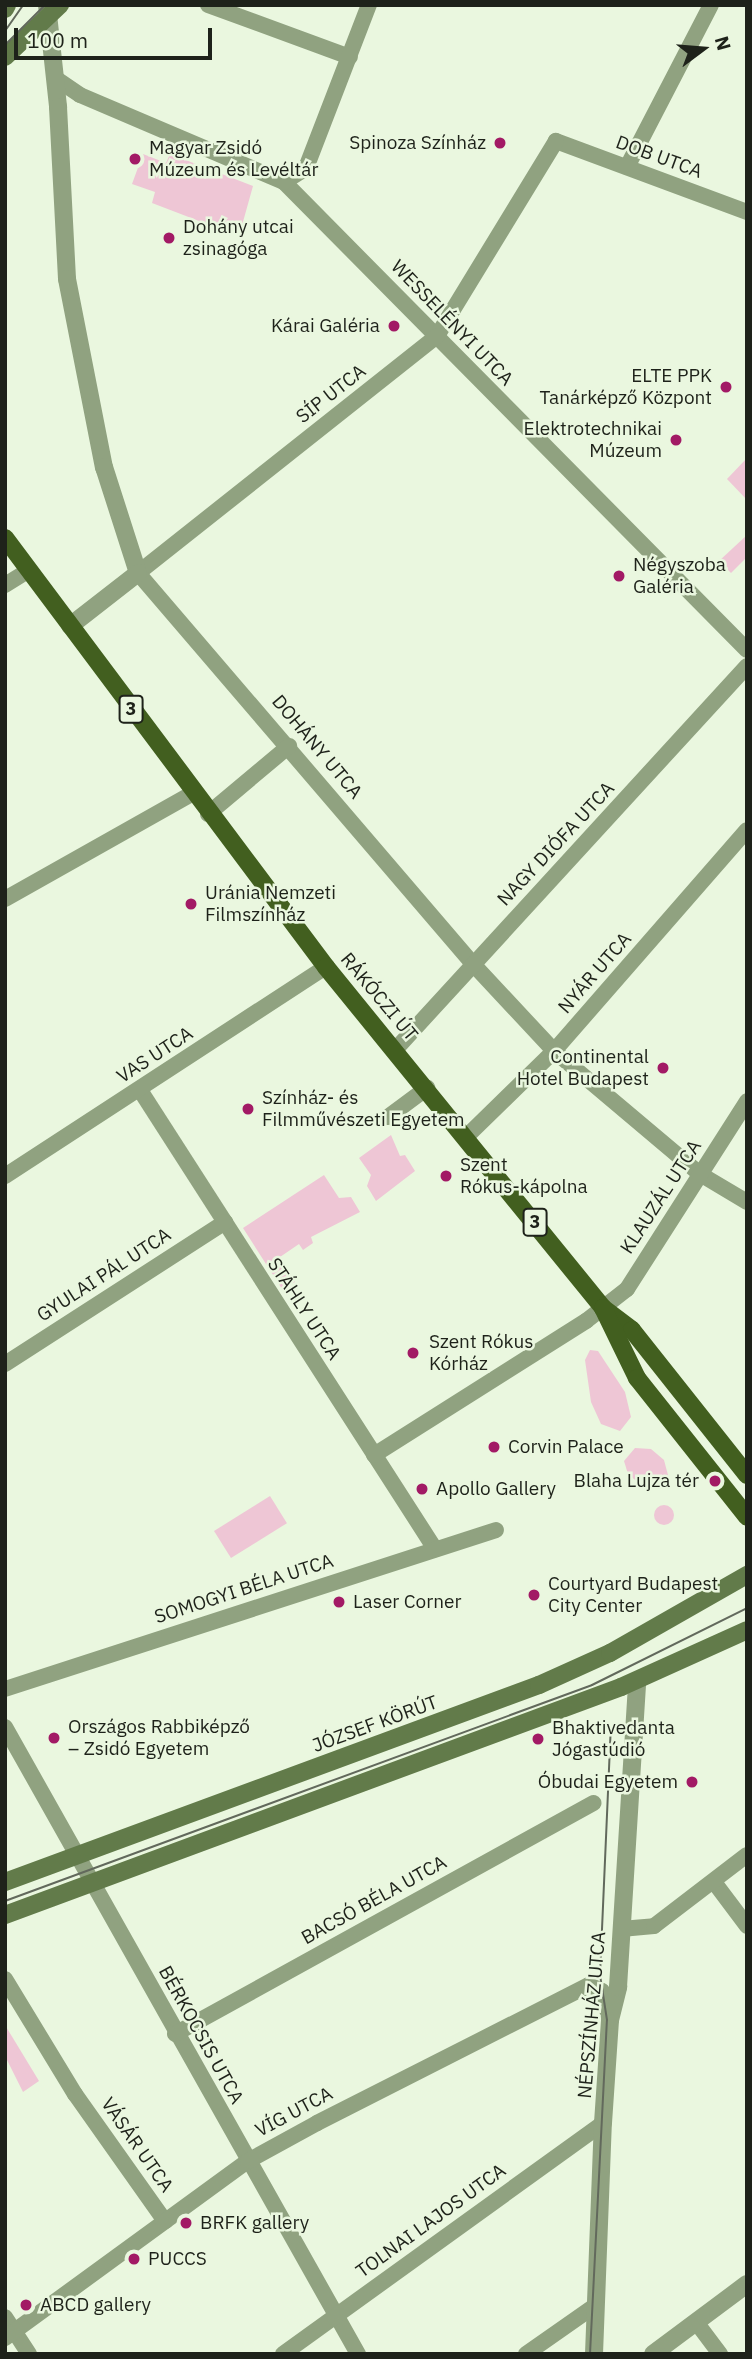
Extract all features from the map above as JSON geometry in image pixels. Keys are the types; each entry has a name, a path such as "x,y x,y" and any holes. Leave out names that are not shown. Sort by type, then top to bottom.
{"main road":[{"path":"5,57 52,9"},
{"name":"RÁKÓCZI ÚT","path":"5,538 208,814 326,967 467,1136 603,1308 637,1378 747,1517"},
{"name":"RÁKÓCZI ÚT","path":"603,1308 632,1330 747,1475"},
{"name":"JÓZSEF KÖRÚT","path":"5,1882 539,1685 610,1653 747,1575"},
{"path":"5,1915 637,1681 747,1630"}],"street":[{"path":"208,5 350,57"},
{"path":"284,182 306,168 369,5"},
{"path":"627,167 711,5"},
{"name":"DOHÁNY UTCA","path":"52,9 60,133 66,145 69,182 64,199 66,271 89,402 138,573 289,746 473,964 554,1051 700,1174 747,1202"},
{"name":"WESSELÉNYI UTCA","path":"55,78 80,95 284,182 747,650"},
{"path":"58,107 80,95"},
{"name":"DOB UTCA","path":"556,141 747,212"},
{"name":"SÍP UTCA","path":"70,626 437,336 556,141"},
{"path":"5,585 29,570"},
{"name":"NAGY DIÓFA UTCA","path":"395,1050 747,666"},
{"path":"208,814 289,746"},
{"path":"5,899 193,793"},
{"name":"NYÁR UTCA","path":"467,1136 554,1051 747,830"},
{"name":"VAS UTCA","path":"5,1176 326,967"},
{"path":"388,1116 427,1088"},
{"name":"STÁHLY UTCA","path":"140,1090 435,1549"},
{"name":"KLAUZÁL UTCA","path":"374,1455 603,1308 627,1289 747,1101"},
{"name":"GYULAI PÁL UTCA","path":"5,1364 225,1222"},
{"name":"SOMOGYI BÉLA UTCA","path":"5,1689 496,1530"},
{"name":"NÉPSZÍNHÁZ UTCA","path":"594,2354 603,2123 610,2020 618,1987 637,1681"},
{"name":"BÉRKOCSIS UTCA","path":"5,1727 175,2034 358,2354"},
{"name":"BACSÓ BÉLA UTCA","path":"175,2034 594,1803"},
{"path":"621,1929 654,1926 747,1856"},
{"path":"713,1882 747,1926"},
{"name":"VÁSÁR UTCA","path":"5,1979 75,2094 165,2221"},
{"name":"VÍG UTCA","path":"10,2335 248,2161 589,1985 602,1991 610,2020"},
{"name":"TOLNAI LAJOS UTCA","path":"283,2354 603,2123"},
{"path":"653,2354 747,2284"},
{"path":"526,2354 596,2305"},
{"path":"5,2317 10,2335 29,2354"},
{"path":"696,2322 720,2354"}],"shaded area":[{"path":"143,154 166,163 170,154 253,186 241,229 236,227 233,234 152,203 155,192 132,184"},
{"path":"747,458 747,500 727,479"},
{"path":"747,535 747,557 731,573 719,561"},
{"path":"391,1135 400,1156 405,1155 415,1171 376,1201 367,1186 371,1175 359,1158"},
{"path":"324,1175 339,1198 351,1197 360,1212 311,1237 313,1243 303,1250 299,1244 280,1257 295,1282 282,1289 243,1228"},
{"path":"590,1350 598,1351 625,1392 631,1417 620,1431 601,1424 591,1402 585,1360"},
{"path":"635,1448 651,1449 664,1460 669,1479 663,1489 646,1489 628,1474 624,1461"},
{"path":"270,1496 287,1523 231,1558 214,1531"},
{"path":"664,1505 671,1508 674,1515 671,1522 664,1525 657,1522 654,1515 657,1508"},
{"path":"5,2025 39,2081 23,2092 5,2056"}],"tram line":[{"path":"5,31 23,5"},
{"path":"5,45 45,5"},
{"path":"5,1901 592,1685 747,1608"},
{"path":"590,2354 607,2020 600,1975 611,1727"}],"place":[{"name":"Spinoza Színház","path":"500,143"},
{"name":"Magyar Zsidó Múzeum és Levéltár","path":"135,159"},
{"name":"Dohány utcai zsinagóga","path":"169,238"},
{"name":"Kárai Galéria","path":"394,326"},
{"name":"ELTE PPK Tanárképző Központ","path":"726,387"},
{"name":"Elektrotechnikai Múzeum","path":"676,440"},
{"name":"Négyszoba Galéria","path":"619,576"},
{"name":"Uránia Nemzeti Filmszínház","path":"191,904"},
{"name":"Continental Hotel Budapest","path":"663,1068"},
{"name":"Színház- és Filmművészeti Egyetem","path":"248,1109"},
{"name":"Szent Rókus-kápolna","path":"446,1176"},
{"name":"Szent Rókus Kórház","path":"413,1353"},
{"name":"Corvin Palace","path":"494,1447"},
{"name":"Blaha Lujza tér","path":"715,1481"},
{"name":"Apollo Gallery","path":"422,1489"},
{"name":"Courtyard Budapest City Center","path":"534,1595"},
{"name":"Laser Corner","path":"339,1602"},
{"name":"Országos Rabbiképző – Zsidó Egyetem","path":"54,1738"},
{"name":"Bhaktivedanta Jógastúdió","path":"538,1739"},
{"name":"Óbudai Egyetem","path":"692,1782"},
{"name":"BRFK gallery","path":"186,2223"},
{"name":"PUCCS","path":"134,2259"},
{"name":"ABCD gallery","path":"26,2305"}]}
